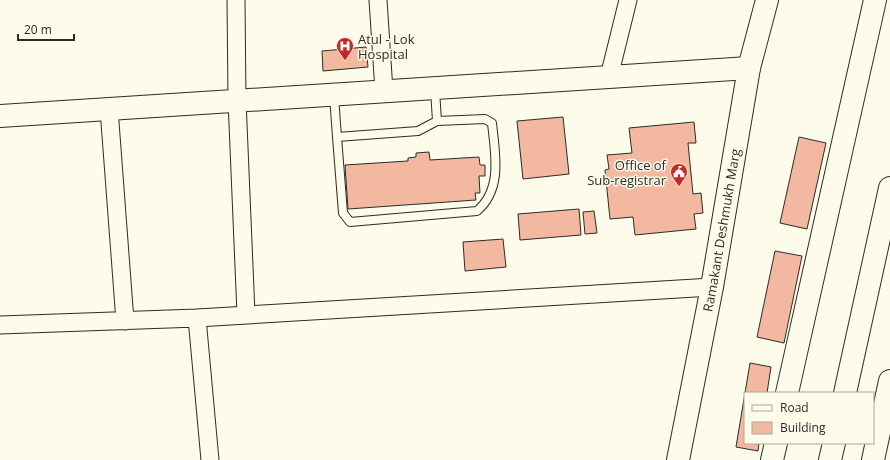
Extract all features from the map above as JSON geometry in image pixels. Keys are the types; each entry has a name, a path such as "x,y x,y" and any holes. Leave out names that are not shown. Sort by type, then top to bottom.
{"main road":[{"name":"Ramakant Deshmukh Marg","path":"678,460 712,287 749,68 767,0"},
{"path":"787,392 875,0"},
{"path":"0,116 749,68"},
{"path":"845,392 890,188"},
{"path":"872,460 890,381"},
{"path":"772,460 776,444"},
{"path":"830,460 834,444"}],"street":[{"path":"236,0 237,100 246,314"},
{"path":"378,0 384,91"},
{"path":"609,77 628,0"},
{"path":"109,109 125,321"},
{"path":"0,320 125,321 197,318 712,287"},
{"path":"197,318 210,460"}],"lane":[{"path":"435,88 437,121"},
{"path":"334,94 342,213 350,222 477,211 484,206 492,192 496,167 492,123 485,119 437,121 418,131 337,137"}],"building":[{"path":"366,47 368,67 323,71 322,51"},
{"path":"563,117 569,174 523,179 517,121"},
{"path":"694,122 696,143 688,143 693,194 701,193 703,213 694,214 696,229 635,235 633,217 610,219 605,170 609,169 607,155 632,153 629,128"},
{"path":"799,137 826,143 807,229 780,223"},
{"path":"429,152 430,160 479,157 480,165 485,165 485,176 479,176 480,193 475,193 476,200 348,209 345,165 408,161 408,158 416,157 416,153"},
{"path":"579,209 581,235 520,240 518,214"},
{"path":"594,211 597,233 585,234 583,212"},
{"path":"503,239 506,267 465,271 463,242"},
{"path":"775,251 802,256 784,343 757,337"},
{"path":"750,363 771,367 767,392 745,392"},
{"path":"744,399 744,444 759,444 758,451 736,447"}],"place":[{"name":"Atul - Lok Hospital","path":"345,61"},
{"name":"Office of Sub-registrar","path":"679,187"}]}
